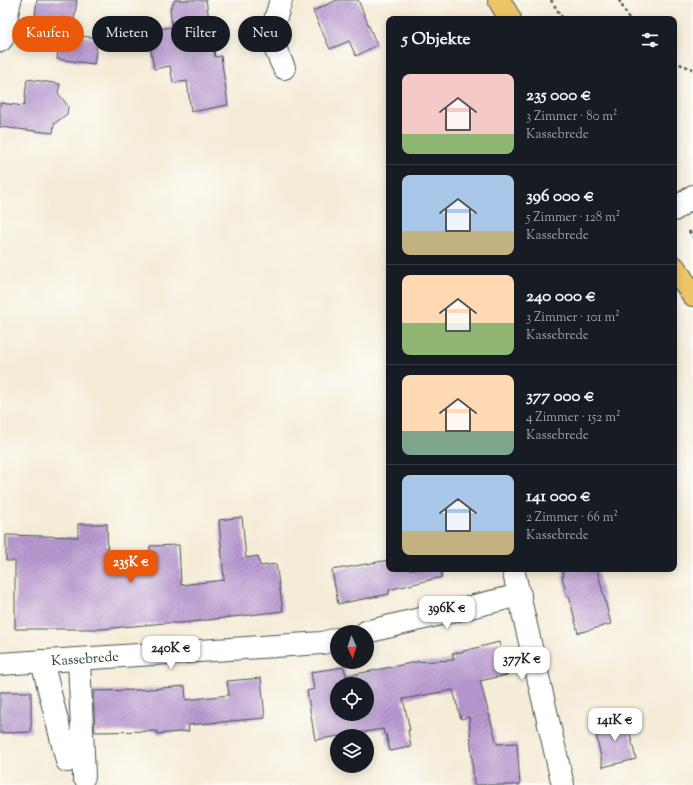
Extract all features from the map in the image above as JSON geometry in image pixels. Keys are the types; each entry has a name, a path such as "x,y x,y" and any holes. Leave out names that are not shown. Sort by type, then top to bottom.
{"main road":[{"path":"499,0 508,16"},
{"path":"677,271 693,295"}],"street":[{"path":"0,41 2,38 10,0"},
{"path":"281,0 270,37 284,68"},
{"path":"677,208 693,196"},
{"path":"514,572 563,785"},
{"path":"374,630 520,595"},
{"name":"Kassebrede","path":"0,664 322,643 330,641"},
{"path":"80,659 84,777"},
{"path":"42,661 67,761"}],"path":[{"path":"551,0 561,16"},
{"path":"619,0 627,16"},
{"path":"677,63 693,69"}],"building":[{"path":"37,0 77,0 75,16 35,16"},
{"path":"175,0 206,0 209,16 171,16 171,18 170,9"},
{"path":"337,0 358,0 377,45 356,56 349,41 330,49 313,11"},
{"path":"171,27 171,52 214,52 215,57 221,56 228,105 191,112 187,81 173,83 170,66 154,69 151,52 163,52 163,28"},
{"path":"84,36 92,37 92,52 96,52 94,64 57,59 58,52 84,52"},
{"path":"27,79 60,84 58,93 68,106 67,114 54,124 53,133 0,127 0,103 24,106"},
{"path":"242,517 246,558 258,556 260,566 276,564 283,611 182,623 165,623 102,629 15,629 15,561 6,561 6,535 78,537 78,524 107,524 108,573 150,572 150,546 179,545 181,585 224,580 219,520"},
{"path":"386,561 386,572 441,572 442,577 389,590 389,594 338,604 332,570"},
{"path":"563,572 598,572 611,624 578,633 569,596 567,597 562,576 564,576"},
{"path":"499,642 507,675 480,681 497,744 517,743 520,785 474,785 469,717 461,719 453,690 403,699 410,730 408,730 411,747 390,751 386,734 384,734 383,729 374,730 374,729 330,729 330,738 315,740 307,691 314,689 311,672 331,669 344,669 346,676 416,662 454,660 452,654"},
{"path":"261,678 265,718 188,725 189,731 157,734 157,731 95,732 93,691 139,690 185,686 186,700 229,695 227,681"},
{"path":"0,692 31,692 31,732 0,733"},
{"path":"626,717 636,759 603,767 594,724"}]}
